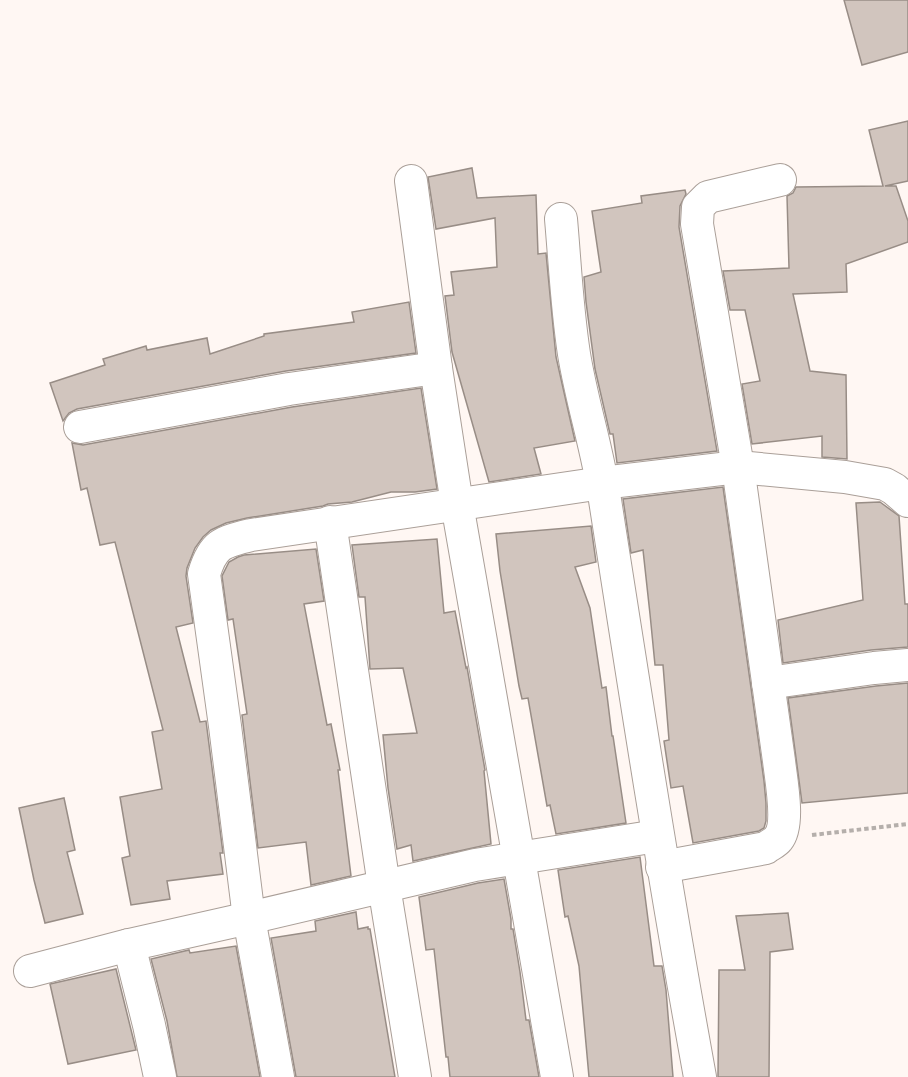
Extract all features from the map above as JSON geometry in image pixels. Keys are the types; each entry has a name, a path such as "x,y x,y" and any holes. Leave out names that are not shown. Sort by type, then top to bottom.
{"street":[{"path":"662,867 765,848 779,838 783,825 784,810 738,467 697,224 698,207 708,197 780,180"},
{"path":"411,181 457,504 556,1077"},
{"path":"561,219 574,354 602,483 662,867 700,1077"},
{"path":"80,427 289,389 436,368"},
{"path":"278,1077 249,918 204,574 209,558 217,547 230,540 251,535 330,522 602,483 738,467 845,477 885,484 908,501"},
{"path":"330,522 415,1077"},
{"path":"768,683 908,665"},
{"path":"30,971 129,945 475,864 657,836"},
{"path":"129,945 160,1077"}],"path":[{"path":"779,838 908,824"}],"building":[{"path":"844,0 908,0 908,52 862,65"},
{"path":"908,121 908,181 885,186 896,186 908,221 908,242 846,264 847,292 793,294 810,371 846,375 847,459 822,457 822,436 752,444 742,384 760,381 745,310 730,310 723,271 789,268 787,196 793,193 796,187 883,186 869,130"},
{"path":"472,168 477,198 536,195 538,254 546,253 556,357 575,441 534,448 541,474 489,482 452,352 445,296 454,295 451,272 497,267 495,218 436,229 428,177"},
{"path":"685,190 686,194 680,206 679,227 717,451 617,463 613,434 610,434 595,369 586,302 584,277 601,272 592,211 642,203 641,196"},
{"path":"409,302 416,353 286,371 77,409 69,413 63,421 50,383 105,365 103,359 146,346 147,350 207,338 210,354 264,336 264,334 354,322 352,312"},
{"path":"421,388 437,489 391,492 352,502 328,504 226,523 211,530 195,548 186,576 193,623 176,627 200,722 206,721 223,853 220,853 223,874 167,881 170,899 131,905 122,858 130,856 120,797 162,789 152,732 163,730 115,542 100,545 87,488 81,490 72,443 83,445 292,407"},
{"path":"723,487 764,781 766,821 764,828 759,831 693,843 683,786 671,788 664,741 669,740 663,665 655,665 643,550 631,553 623,499"},
{"path":"880,502 899,516 905,604 908,604 908,647 783,663 778,620 863,600 856,503"},
{"path":"591,526 596,562 575,567 590,608 602,688 606,687 626,823 556,834 550,805 547,806 528,698 522,699 519,686 496,534"},
{"path":"437,539 444,613 455,611 467,667 485,770 491,844 413,861 411,845 397,849 383,735 417,733 403,668 370,669 365,597 359,597 352,545"},
{"path":"316,549 324,601 304,604 327,725 331,724 340,770 338,770 351,876 311,885 306,842 258,848 242,715 247,714 233,619 228,620 222,576 229,562 244,555"},
{"path":"908,683 908,793 802,803 788,698"},
{"path":"64,798 75,850 67,852 83,914 45,923 19,808"},
{"path":"640,857 654,966 662,966 666,990 673,1077 589,1077 579,966 568,916 565,917 558,870"},
{"path":"504,879 526,1020 529,1020 539,1077 450,1077 434,949 426,950 419,897"},
{"path":"356,912 358,929 368,927 370,929 395,1077 296,1077 271,938 316,931 315,921"},
{"path":"788,913 793,949 770,952 769,1077 718,1077 719,970 745,970 736,916"},
{"path":"236,946 260,1077 177,1077 167,1021 151,959 189,950 190,953"},
{"path":"116,969 136,1050 68,1064 50,984"}]}
